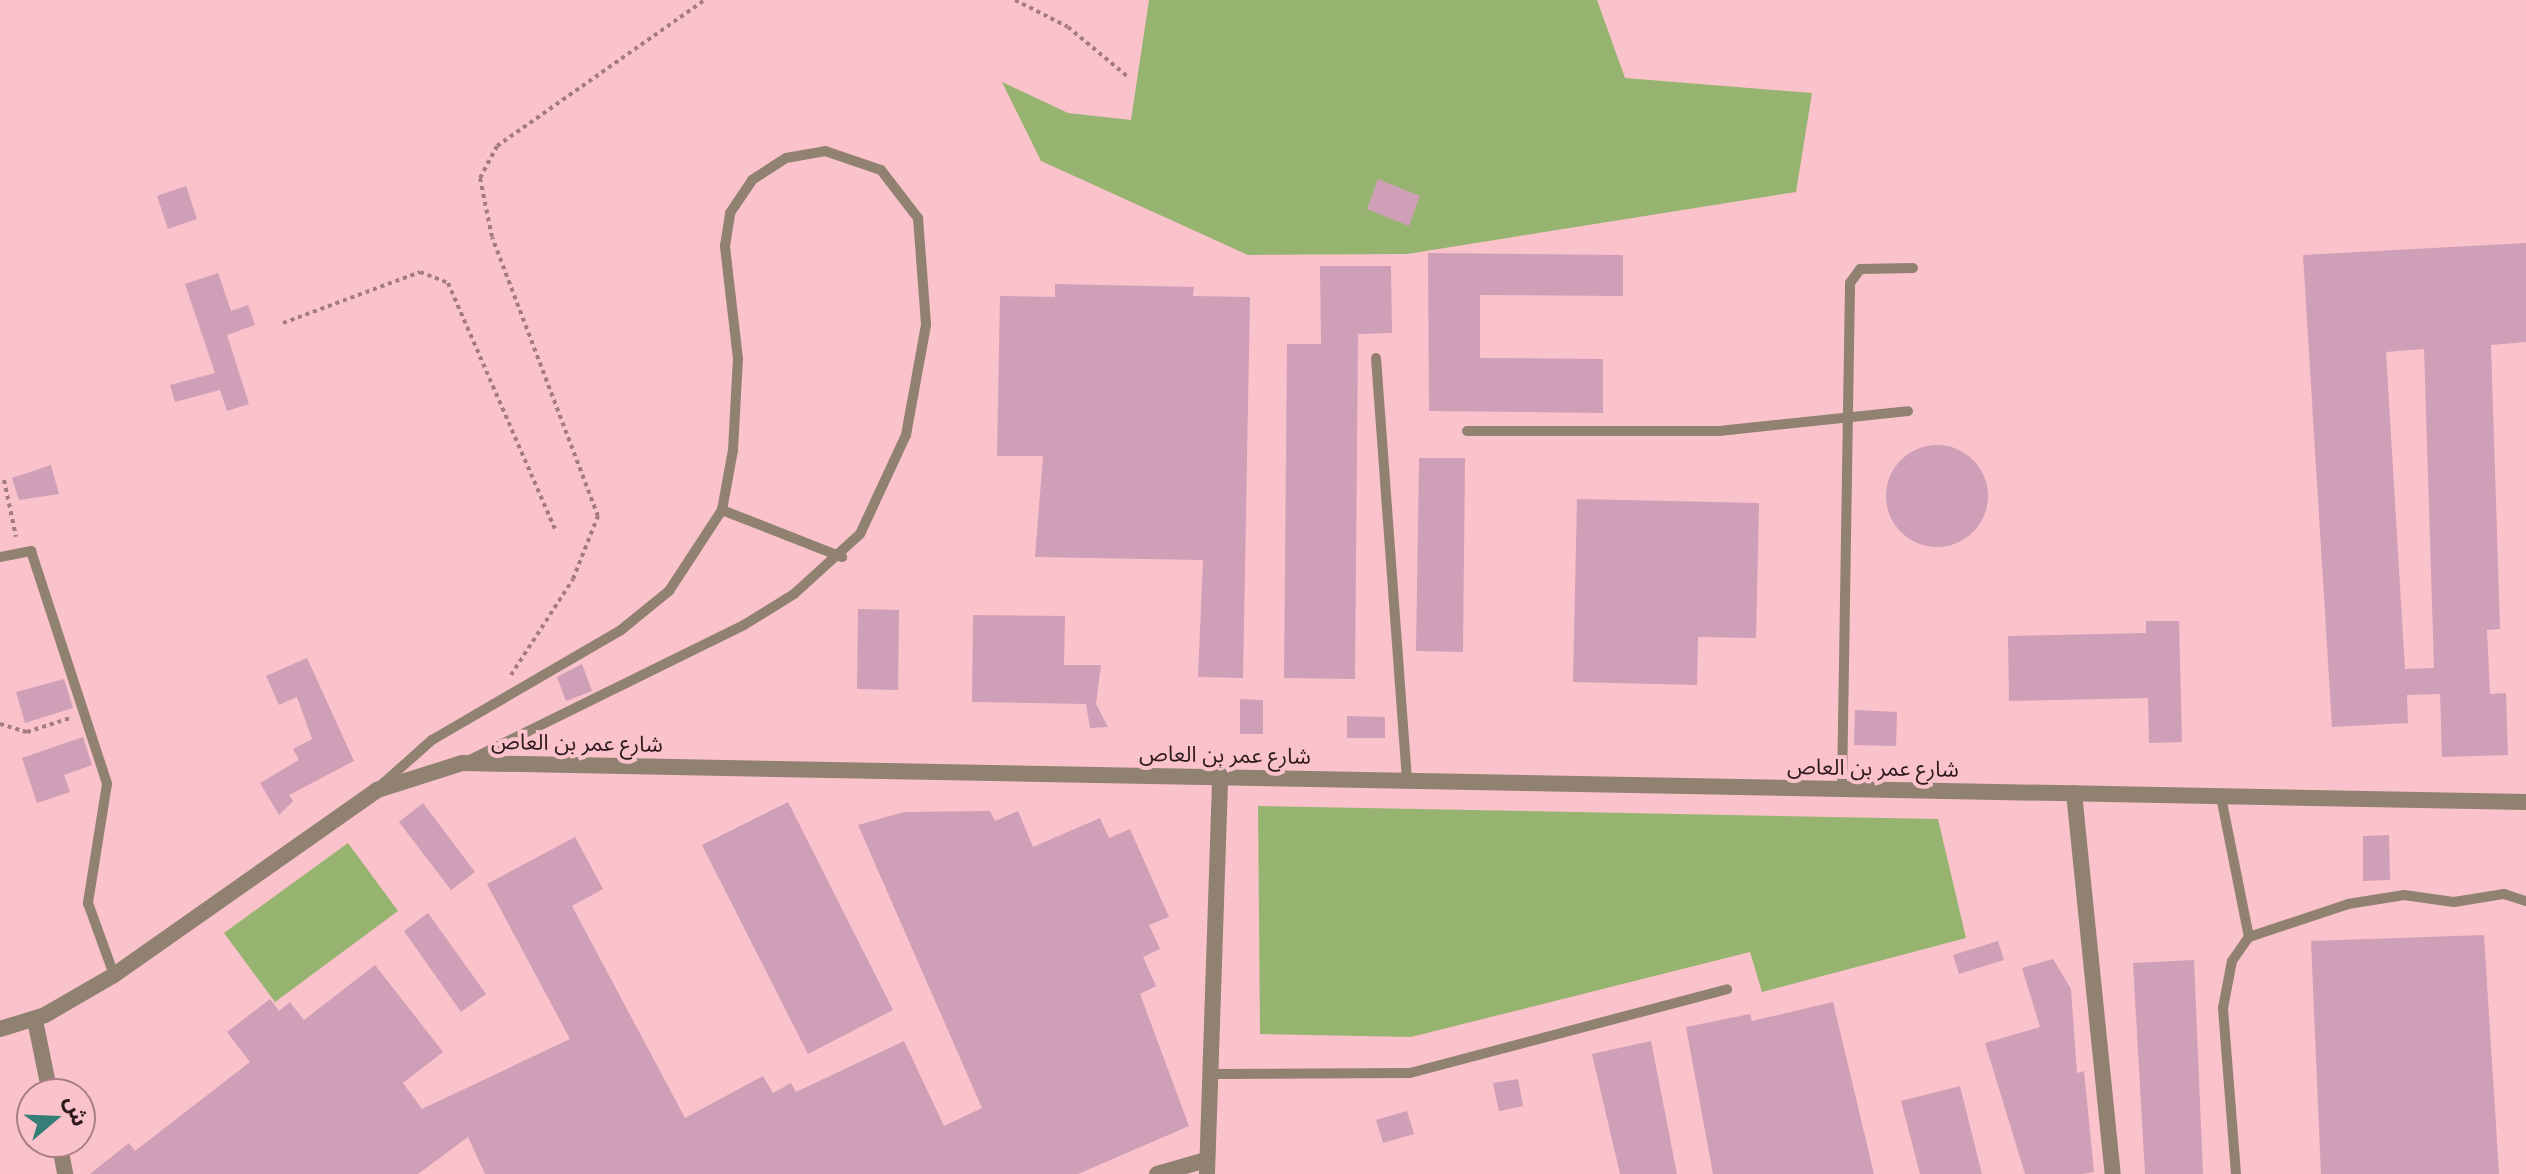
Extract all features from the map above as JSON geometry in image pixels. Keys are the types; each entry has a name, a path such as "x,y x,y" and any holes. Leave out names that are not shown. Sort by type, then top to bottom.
{"street":[{"name":"شارع عمر بن العاص","path":"0,1029 35,1020 114,975 377,790 462,763 2526,802"},
{"path":"1157,1174 1206,1167 1213,1074 1220,775"},
{"path":"2074,793 2113,1174"},
{"path":"35,1020 47,1078"}],"lane":[{"path":"377,790 422,748 646,612 687,569 722,510 738,389 725,246 730,213 752,180 786,158 825,151 864,160 897,184 918,218 926,325 894,470 842,557 693,653 462,763"},
{"path":"1842,789 1844,419 1854,274 1913,268"},
{"path":"1376,358 1407,781"},
{"path":"1467,431 1719,431 1908,411"},
{"path":"722,510 842,557"},
{"path":"0,557 20,549 31,551 107,784 88,903 114,975"},
{"path":"2221,797 2249,937"},
{"path":"2236,1174 2223,1008 2232,961 2249,937 2348,904 2404,895 2454,902 2504,894 2526,901"},
{"path":"1213,1074 1410,1073 1727,989"}],"path":[{"path":"493,703 573,579 598,516 492,237 480,178 497,146 705,0"},
{"path":"1015,0 1068,27 1127,76"},
{"path":"283,323 420,272 448,283 556,531"},
{"path":"4,480 20,549"},
{"path":"0,724 27,732 84,714"}],"green space":[{"path":"1149,0 1597,0 1625,78 1812,93 1796,192 1407,254 1248,255 1041,161 1002,82 1068,113 1131,120"},
{"path":"1258,806 1938,819 1966,938 1762,992 1750,952 1411,1037 1260,1034"},
{"path":"348,843 398,911 275,1002 224,933"}],"building":[{"path":"1378,179 1420,196 1409,226 1367,209"},
{"path":"186,186 197,219 168,229 157,196"},
{"path":"2526,243 2526,342 2491,345 2500,629 2487,630 2490,694 2506,693 2508,755 2442,757 2440,694 2407,695 2408,723 2332,727 2303,255","holes":["2424,349 2434,668 2405,669 2386,352"]},
{"path":"1428,253 1623,255 1623,296 1480,295 1480,358 1603,359 1603,413 1429,411"},
{"path":"1320,266 1391,266 1392,333 1358,334 1355,679 1284,678 1287,344 1321,344"},
{"path":"218,273 231,311 248,305 255,325 227,335 249,404 227,411 220,390 175,402 170,385 215,373 185,284"},
{"path":"1055,284 1194,287 1193,296 1250,297 1243,678 1198,677 1203,560 1035,557 1043,456 997,456 1000,296 1055,297"},
{"path":"1937,445 1956,449 1973,460 1984,477 1988,496 1984,515 1973,532 1956,543 1937,547 1918,543 1901,532 1890,515 1886,496 1890,477 1901,460 1918,449"},
{"path":"1419,458 1465,458 1463,652 1416,651"},
{"path":"51,465 59,494 19,500 12,478"},
{"path":"1577,499 1759,503 1756,638 1698,637 1697,685 1573,682"},
{"path":"858,609 899,610 898,690 857,689"},
{"path":"973,615 1065,616 1064,665 1101,665 1096,704 1108,727 1090,728 1086,704 972,702"},
{"path":"2146,621 2179,621 2182,742 2149,743 2148,698 2009,701 2008,636 2146,633"},
{"path":"307,658 354,761 289,795 293,801 279,815 260,783 299,760 293,749 312,739 297,697 279,705 266,676"},
{"path":"582,664 592,691 566,701 557,677"},
{"path":"64,679 73,708 25,723 16,692"},
{"path":"1240,699 1263,700 1263,734 1240,734"},
{"path":"1855,710 1897,712 1896,746 1854,745"},
{"path":"1347,716 1385,717 1385,738 1347,738"},
{"path":"83,737 92,765 64,775 70,792 37,803 22,758"},
{"path":"788,802 893,1010 808,1054 702,845"},
{"path":"423,803 475,872 451,890 399,822"},
{"path":"990,811 995,821 1018,811 1033,847 1100,818 1109,838 1130,829 1169,917 1149,925 1160,949 1143,957 1156,986 1140,994 1189,1126 1078,1174 485,1174 468,1137 418,1174 90,1174 129,1143 135,1151 250,1062 227,1032 270,999 279,1011 290,1002 304,1020 375,965 443,1052 403,1083 422,1109 570,1039 487,884 575,837 603,889 572,906 685,1118 763,1076 773,1093 791,1083 796,1092 904,1041 944,1126 982,1108 858,825 904,812"},
{"path":"2389,835 2390,880 2363,881 2363,836"},
{"path":"428,913 486,994 461,1012 404,931"},
{"path":"2484,935 2499,1174 2321,1174 2311,941"},
{"path":"1998,941 2004,960 1959,974 1953,955"},
{"path":"2053,959 2071,989 2077,1073 2084,1071 2094,1172 2082,1174 2025,1174 1985,1043 2040,1027 2022,968"},
{"path":"2194,960 2203,1174 2145,1174 2133,963"},
{"path":"1833,1002 1874,1174 1713,1174 1686,1027 1750,1014 1752,1021"},
{"path":"1651,1041 1677,1174 1620,1174 1592,1054"},
{"path":"1518,1079 1523,1106 1499,1111 1493,1083"},
{"path":"1960,1086 1982,1174 1920,1174 1901,1101"},
{"path":"1407,1111 1414,1134 1383,1143 1376,1120"}]}
